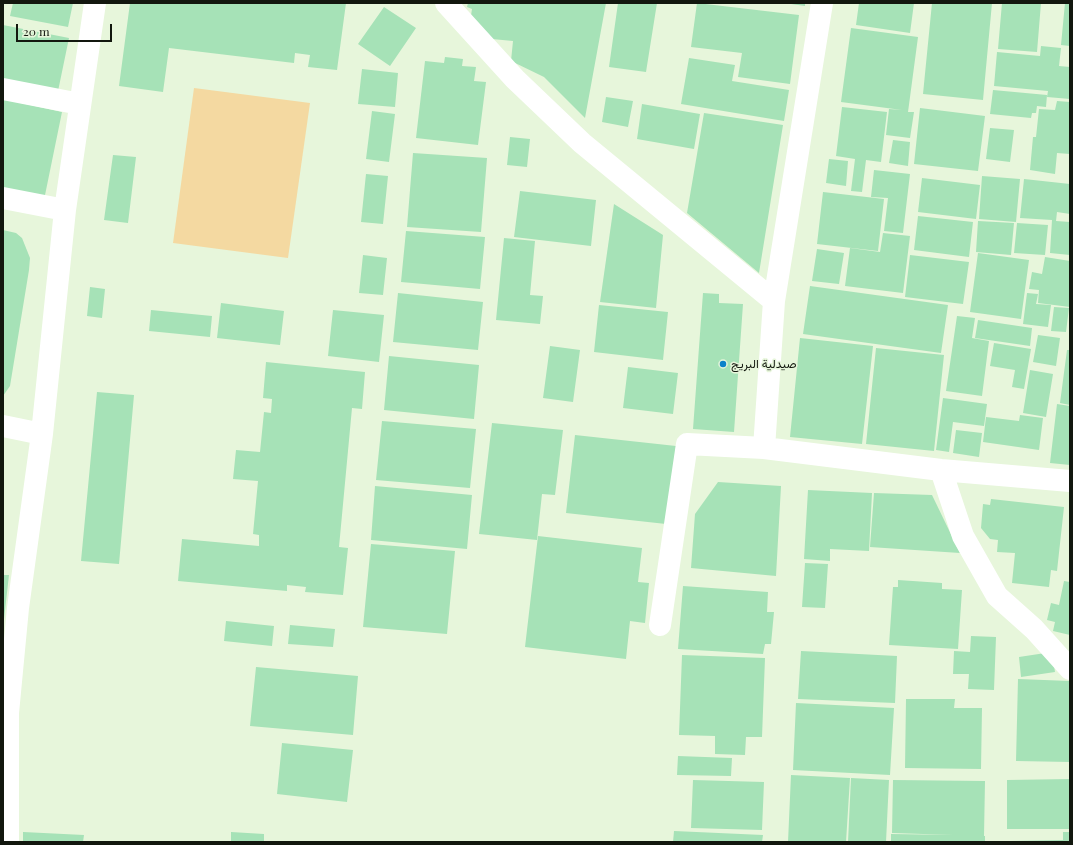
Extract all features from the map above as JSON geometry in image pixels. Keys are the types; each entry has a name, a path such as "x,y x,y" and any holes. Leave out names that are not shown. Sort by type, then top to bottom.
{"street":[{"path":"8,842 6,713 18,608 42,434 65,210 95,3"},
{"path":"446,3 515,79 582,143 774,302"},
{"path":"764,448 774,302 822,3"},
{"path":"3,89 80,104"},
{"path":"3,198 65,210"},
{"path":"3,426 42,434"},
{"path":"660,625 687,444 764,448 942,470 1070,481"},
{"path":"942,470 963,536 997,596 1034,629 1070,669"}],"shaded area":[{"path":"194,88 310,103 288,258 173,243"}],"building":[{"path":"13,3 73,3 68,27 10,16"},
{"path":"130,3 346,3 337,70 308,67 310,55 295,53 294,63 169,48 163,92 119,86"},
{"path":"468,3 606,3 585,118 544,77 511,61 513,41 492,39 470,22 472,9 467,7"},
{"path":"618,3 657,3 646,72 609,67"},
{"path":"697,3 799,15 790,84 738,77 742,53 691,47"},
{"path":"805,3 805,6 791,4"},
{"path":"859,3 914,3 910,33 856,25"},
{"path":"932,3 992,3 983,100 923,94"},
{"path":"1002,3 1041,3 1037,52 998,49"},
{"path":"1065,3 1070,3 1070,46 1061,45"},
{"path":"384,7 416,28 390,66 358,44"},
{"path":"3,25 69,38 57,96 3,85"},
{"path":"851,28 918,37 908,112 914,112 910,138 886,135 889,109 902,110 841,102"},
{"path":"1041,46 1061,48 1059,66 1070,67 1070,99 1047,97 1048,91 994,86 997,52 1040,56"},
{"path":"445,57 463,59 462,66 476,67 474,81 486,82 478,145 416,138 425,61 444,63"},
{"path":"689,58 735,65 732,81 789,90 784,121 681,104"},
{"path":"362,69 398,73 395,107 358,104"},
{"path":"993,90 1047,95 1046,107 1037,106 1036,113 1032,113 1031,118 990,114"},
{"path":"606,97 633,101 628,127 602,122"},
{"path":"3,99 62,112 44,200 3,192"},
{"path":"1057,101 1070,102 1070,154 1057,153 1055,174 1030,170 1033,137 1036,137 1039,109 1055,110"},
{"path":"642,104 700,114 694,149 637,139"},
{"path":"842,107 887,112 881,162 866,160 862,192 851,191 855,159 836,156"},
{"path":"920,108 985,116 978,171 914,164"},
{"path":"372,111 395,114 389,162 366,159"},
{"path":"704,113 783,125 759,273 687,213"},
{"path":"990,128 1014,130 1010,162 986,159"},
{"path":"510,137 530,139 527,167 507,165"},
{"path":"893,140 910,142 908,166 889,163"},
{"path":"413,153 487,158 481,232 407,227"},
{"path":"113,155 136,157 128,223 104,220"},
{"path":"829,159 848,161 846,186 826,183"},
{"path":"874,170 910,174 903,233 884,231 888,198 871,197"},
{"path":"366,174 388,176 383,224 361,222"},
{"path":"982,176 1020,179 1016,222 979,219"},
{"path":"922,178 980,185 976,219 918,212"},
{"path":"1024,179 1070,184 1070,214 1057,212 1056,221 1070,222 1070,255 1050,253 1052,220 1020,218"},
{"path":"520,191 596,200 591,246 514,237"},
{"path":"823,192 884,199 878,251 817,244"},
{"path":"614,204 663,235 656,308 600,302"},
{"path":"918,216 973,222 969,257 914,250"},
{"path":"978,221 1014,223 1011,255 976,252"},
{"path":"1017,223 1048,225 1045,255 1014,253"},
{"path":"3,230 16,233 22,238 30,258 10,386 3,396"},
{"path":"406,231 485,237 480,289 401,282"},
{"path":"883,233 910,236 903,293 845,286 850,248 880,252"},
{"path":"504,238 535,241 530,295 543,296 540,324 496,320"},
{"path":"817,249 844,253 839,284 812,281"},
{"path":"978,253 1029,260 1021,319 970,312"},
{"path":"363,255 387,258 383,295 359,293"},
{"path":"910,255 969,262 963,304 905,297"},
{"path":"1045,257 1070,261 1070,307 1038,303 1039,290 1029,289 1032,272 1042,274"},
{"path":"810,286 948,305 941,353 803,334"},
{"path":"90,287 105,289 102,318 87,316"},
{"path":"398,293 483,302 478,350 393,342"},
{"path":"703,293 719,294 719,303 743,304 734,432 693,429"},
{"path":"1027,293 1038,294 1036,304 1051,305 1048,327 1023,324"},
{"path":"221,303 284,311 280,345 217,338"},
{"path":"599,305 668,312 663,360 594,352"},
{"path":"1054,307 1069,308 1066,332 1051,331"},
{"path":"151,310 212,316 210,337 149,331"},
{"path":"333,310 384,315 379,362 328,356"},
{"path":"957,316 975,318 972,338 989,341 982,396 946,391"},
{"path":"978,320 1032,328 1030,346 975,338"},
{"path":"1038,335 1060,338 1056,366 1033,362"},
{"path":"800,338 873,346 862,444 790,437"},
{"path":"994,343 1031,349 1024,389 1012,387 1015,370 990,366"},
{"path":"550,346 580,350 573,402 543,398"},
{"path":"876,348 944,355 934,451 866,444"},
{"path":"1067,350 1070,350 1070,405 1060,403"},
{"path":"389,356 479,365 474,419 384,410"},
{"path":"266,362 365,372 362,409 352,408 339,547 348,548 343,595 305,592 306,587 287,585 287,591 178,581 182,539 259,546 259,535 253,534 258,481 233,479 236,450 260,452 264,412 271,413 272,399 263,398"},
{"path":"628,367 678,373 673,414 623,408"},
{"path":"1030,370 1053,374 1046,417 1023,413"},
{"path":"97,392 134,395 119,564 81,561"},
{"path":"943,398 987,404 984,426 953,422 949,452 936,450"},
{"path":"1057,404 1070,406 1070,465 1050,463"},
{"path":"1020,415 1043,418 1039,450 983,442 986,417 1019,421"},
{"path":"382,421 476,429 470,488 376,480"},
{"path":"492,423 563,430 555,495 542,494 537,540 479,534"},
{"path":"956,430 982,433 979,457 953,453"},
{"path":"575,435 676,446 666,524 566,513"},
{"path":"718,482 781,486 776,576 691,568 695,514"},
{"path":"375,486 472,495 467,549 371,540"},
{"path":"808,490 872,493 869,551 830,549 830,561 804,559"},
{"path":"874,493 932,495 960,553 870,547"},
{"path":"991,499 1064,507 1057,571 1051,570 1049,587 1012,583 1015,553 997,552 998,540 990,539 981,528 983,504 990,505"},
{"path":"538,536 642,548 638,582 649,583 645,623 630,621 626,659 525,647"},
{"path":"371,544 455,551 447,634 363,627"},
{"path":"805,563 828,564 825,608 802,607"},
{"path":"3,575 9,575 4,619 3,619"},
{"path":"898,580 942,583 942,589 962,590 958,649 889,645 893,587 898,587"},
{"path":"1064,581 1070,582 1070,635 1053,631 1055,622 1047,620 1051,603 1059,605"},
{"path":"683,586 768,592 767,612 774,612 771,644 765,644 763,654 678,649"},
{"path":"226,621 274,626 272,646 224,641"},
{"path":"290,625 335,629 333,647 288,644"},
{"path":"971,636 996,637 994,690 968,689 969,674 953,674 954,651 970,652"},
{"path":"801,651 897,656 895,703 798,699"},
{"path":"1052,652 1055,672 1021,677 1019,657"},
{"path":"682,655 765,658 762,737 746,737 745,755 715,754 715,736 679,735"},
{"path":"256,667 358,676 353,735 250,726"},
{"path":"1018,679 1070,681 1070,762 1016,761"},
{"path":"906,699 955,699 954,708 982,708 981,769 905,768"},
{"path":"796,703 894,708 890,775 793,770"},
{"path":"282,743 353,750 347,802 277,794"},
{"path":"678,756 732,758 731,776 677,775"},
{"path":"791,775 850,778 846,842 788,842"},
{"path":"851,778 889,780 886,842 848,842"},
{"path":"1070,779 1070,829 1007,829 1007,780"},
{"path":"693,780 764,782 762,830 691,828"},
{"path":"893,780 985,781 985,842 891,842 891,834 954,835 892,833"},
{"path":"674,831 763,835 762,842 673,842"},
{"path":"23,832 84,835 83,842 23,842"},
{"path":"231,832 264,834 264,842 231,842"},
{"path":"1063,832 1070,832 1070,842 1010,842 1063,840"}],"place":[{"name":"صيدلية البريج","path":"723,364"}]}
